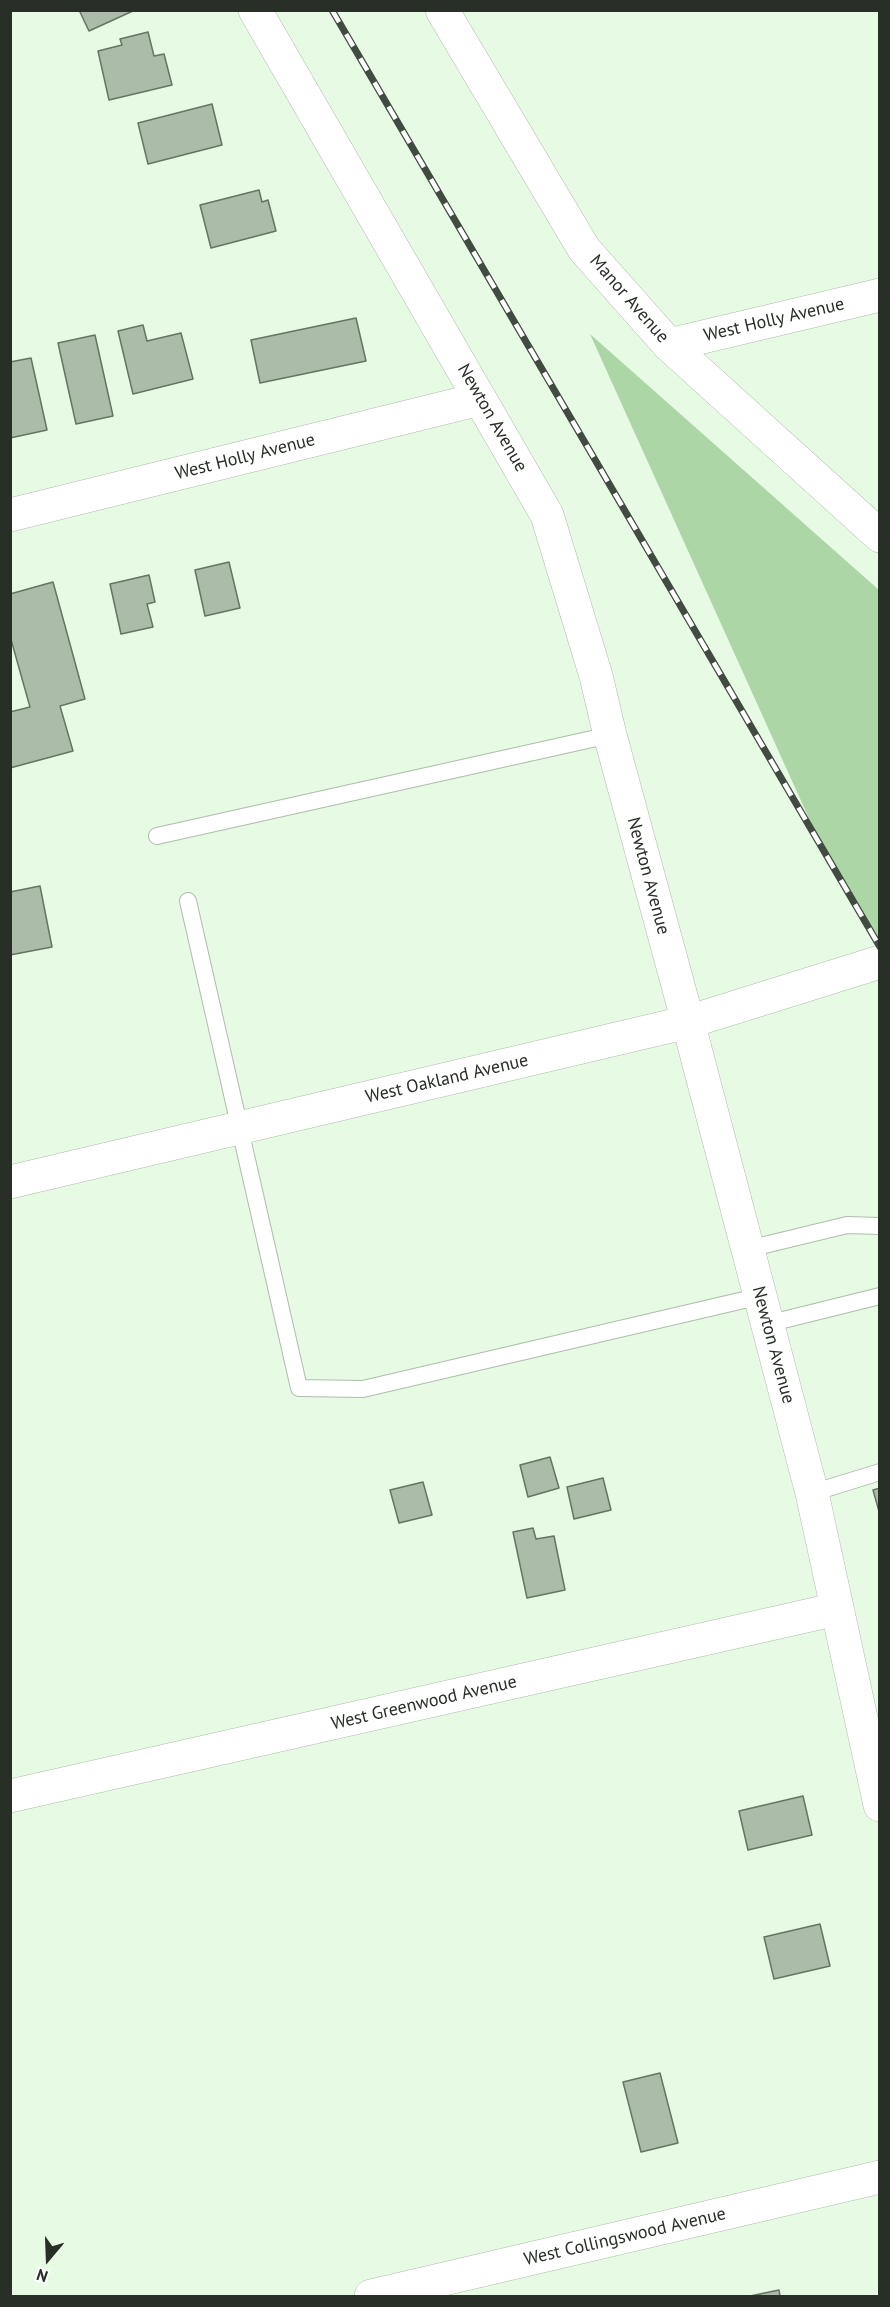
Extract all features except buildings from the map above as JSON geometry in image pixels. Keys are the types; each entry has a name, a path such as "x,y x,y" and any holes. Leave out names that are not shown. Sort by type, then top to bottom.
{"street":[{"name":"Newton Avenue","path":"255,10 548,515 596,676 812,1493 879,1805"},
{"name":"Manor Avenue","path":"442,10 584,249 669,345 879,536"},
{"name":"West Holly Avenue","path":"669,345 879,295"},
{"name":"West Holly Avenue","path":"10,515 480,399"},
{"name":"West Oakland Avenue","path":"10,1182 688,1022 879,962"},
{"name":"West Greenwood Avenue","path":"10,1796 837,1609"},
{"name":"West Collingswood Avenue","path":"371,2296 879,2177"}],"lane":[{"path":"157,836 610,735"},
{"path":"188,901 299,1388 363,1389 764,1310 879,1296"},
{"path":"748,1249 847,1225 879,1226"},
{"path":"812,1493 879,1472"}],"green space":[{"path":"590,334 879,590 879,938 825,854"}],"railway":[{"path":"332,10 880,947"}]}
